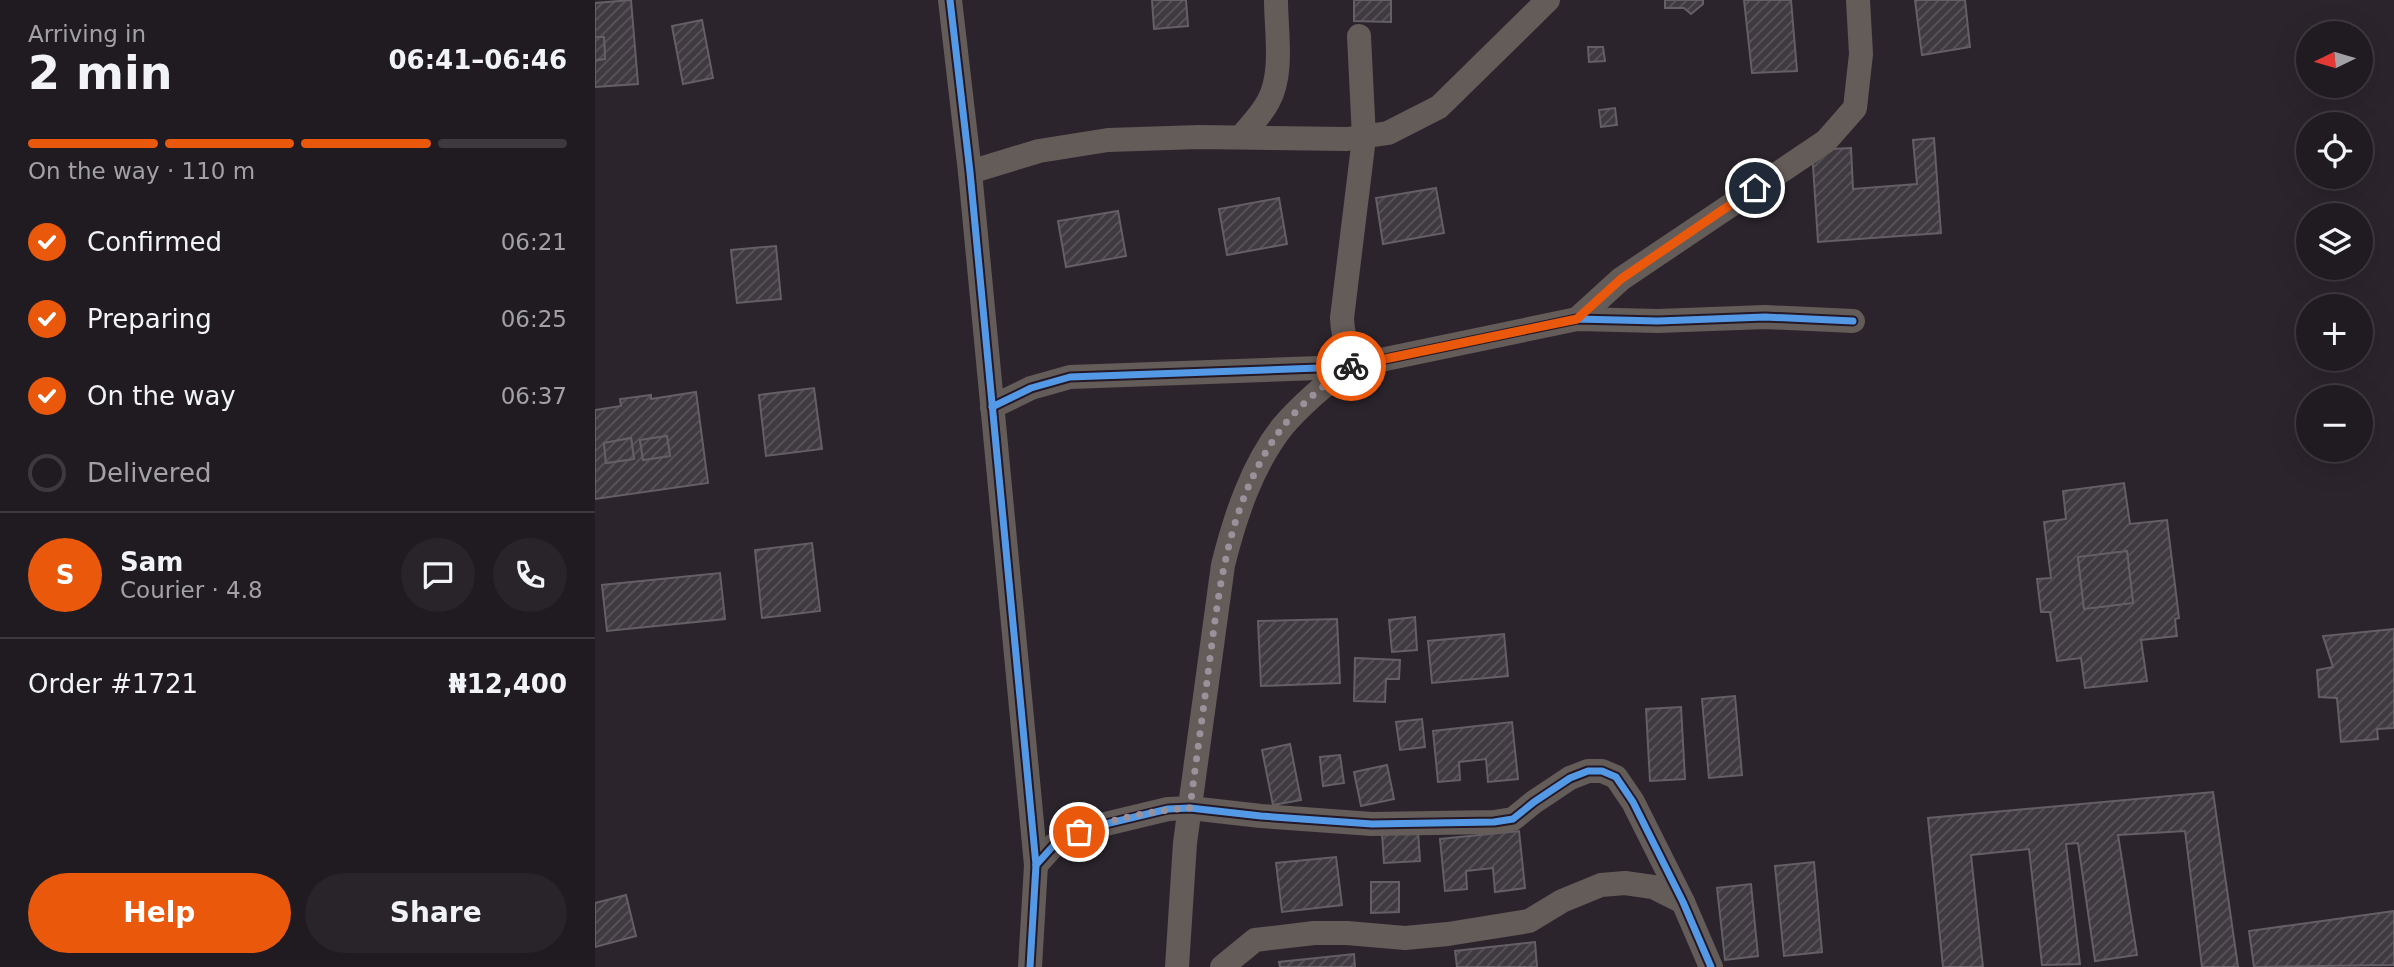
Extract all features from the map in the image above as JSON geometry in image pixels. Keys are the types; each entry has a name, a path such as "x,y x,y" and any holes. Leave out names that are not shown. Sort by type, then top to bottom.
{"street":[{"path":"950,0 970,172 1036,865 1030,967"},
{"path":"1241,137 1269,102 1275,82 1276,0"},
{"path":"970,172 1039,151 1108,140 1241,137 1318,140 1364,138 1388,132 1439,107 1548,0"},
{"path":"1577,319 1621,279 1826,141 1856,108 1861,54 1857,0"},
{"path":"1353,366 1343,337 1342,318 1364,138 1359,36"},
{"path":"992,407 1031,388 1070,377 1353,366 1577,319 1658,321 1765,317 1853,321"},
{"path":"1177,967 1185,843 1223,565 1234,520 1257,469 1282,428 1308,400 1353,366"},
{"path":"1036,865 1054,845 1066,838 1093,827 1168,809 1190,808 1371,824 1494,822 1513,819 1570,778 1588,771 1602,771 1616,777 1633,802 1683,902 1711,967"},
{"path":"1221,967 1255,940 1325,933 1416,937 1448,934 1529,920 1562,901 1601,885 1625,883 1653,887 1683,902"}],"building":[{"path":"631,0 638,84 595,87 595,60 605,59 604,37 595,37 595,3"},
{"path":"1152,0 1186,0 1188,26 1154,29"},
{"path":"1354,0 1391,0 1391,22 1354,21"},
{"path":"1665,0 1703,0 1703,4 1691,14 1684,8 1665,8"},
{"path":"1744,0 1791,0 1797,71 1752,73"},
{"path":"1915,0 1965,0 1970,47 1922,55"},
{"path":"702,20 713,78 683,84 672,26"},
{"path":"595,37 604,37 605,59 595,60"},
{"path":"1588,47 1603,47 1605,61 1589,62"},
{"path":"1615,108 1617,125 1601,127 1599,110"},
{"path":"1934,138 1941,233 1818,242 1812,150 1851,148 1853,189 1917,184 1913,140"},
{"path":"1436,188 1444,233 1383,244 1376,198"},
{"path":"1279,198 1287,244 1227,255 1219,209"},
{"path":"1118,211 1126,256 1066,267 1058,221"},
{"path":"776,246 781,299 737,303 731,250"},
{"path":"814,388 822,449 766,456 759,395"},
{"path":"696,392 708,483 595,499 595,410 621,406 620,399 651,395 651,399","holes":["667,436 670,456 643,460 640,440","631,438 634,459 606,463 604,443"]},
{"path":"667,436 670,456 643,460 640,440"},
{"path":"631,438 634,459 606,463 604,443"},
{"path":"2124,483 2130,524 2167,520 2179,618 2175,619 2177,636 2141,640 2147,681 2085,688 2081,658 2057,661 2050,612 2041,612 2037,579 2051,578 2044,522 2066,519 2063,491","holes":["2127,551 2133,603 2084,609 2078,557"]},
{"path":"812,543 820,611 762,618 755,550"},
{"path":"2127,551 2133,603 2084,609 2078,557"},
{"path":"720,573 725,619 607,631 602,585"},
{"path":"1415,617 1417,650 1392,652 1389,620"},
{"path":"1337,619 1340,683 1261,686 1258,621"},
{"path":"2394,629 2394,728 2377,729 2378,739 2341,742 2337,698 2319,697 2317,670 2333,667 2323,636"},
{"path":"1504,634 1508,676 1432,683 1428,641"},
{"path":"1355,658 1400,660 1399,679 1386,679 1385,702 1354,701"},
{"path":"1735,696 1742,775 1709,778 1702,699"},
{"path":"1681,707 1685,779 1650,781 1646,709"},
{"path":"1422,719 1425,747 1400,750 1396,722"},
{"path":"1512,722 1518,779 1488,782 1486,759 1459,762 1460,780 1438,782 1433,731"},
{"path":"1290,744 1301,800 1273,805 1262,750"},
{"path":"1340,755 1344,783 1323,786 1320,757"},
{"path":"1387,765 1394,799 1361,806 1354,772"},
{"path":"2213,792 2238,967 2202,967 2185,831 2118,835 2137,955 2095,961 2078,843 2066,844 2080,964 2042,965 2029,849 1971,855 1983,967 1943,967 1928,818"},
{"path":"1418,831 1420,861 1384,863 1382,833"},
{"path":"1519,831 1525,888 1495,892 1493,868 1466,871 1467,889 1445,891 1440,839"},
{"path":"1336,857 1342,905 1282,912 1276,863"},
{"path":"1814,862 1822,952 1784,956 1775,866"},
{"path":"1371,882 1399,882 1399,912 1371,913"},
{"path":"1751,884 1758,956 1725,960 1717,888"},
{"path":"626,895 636,936 595,947 595,903"},
{"path":"2394,911 2394,965 2254,967 2249,931"},
{"path":"1535,942 1537,967 1457,967 1455,951"},
{"path":"1354,954 1355,967 1280,967 1279,962"}],"cycle path":[{"path":"950,0 970,172 1036,865 1030,967"},
{"path":"992,407 1031,388 1070,377 1347,367 1577,319 1658,321 1765,317 1853,321"},
{"path":"1036,865 1054,845 1066,838 1093,827 1168,809 1190,808 1372,824 1494,822 1513,819 1570,778 1588,771 1602,771 1616,777 1633,802 1683,902 1711,967"}],"way so far":[{"path":"1079,832 1168,809 1190,808 1223,565 1234,520 1257,469 1282,428 1308,400 1351,366"}],"route":[{"path":"1351,366 1577,319 1621,279 1755,188"}]}
